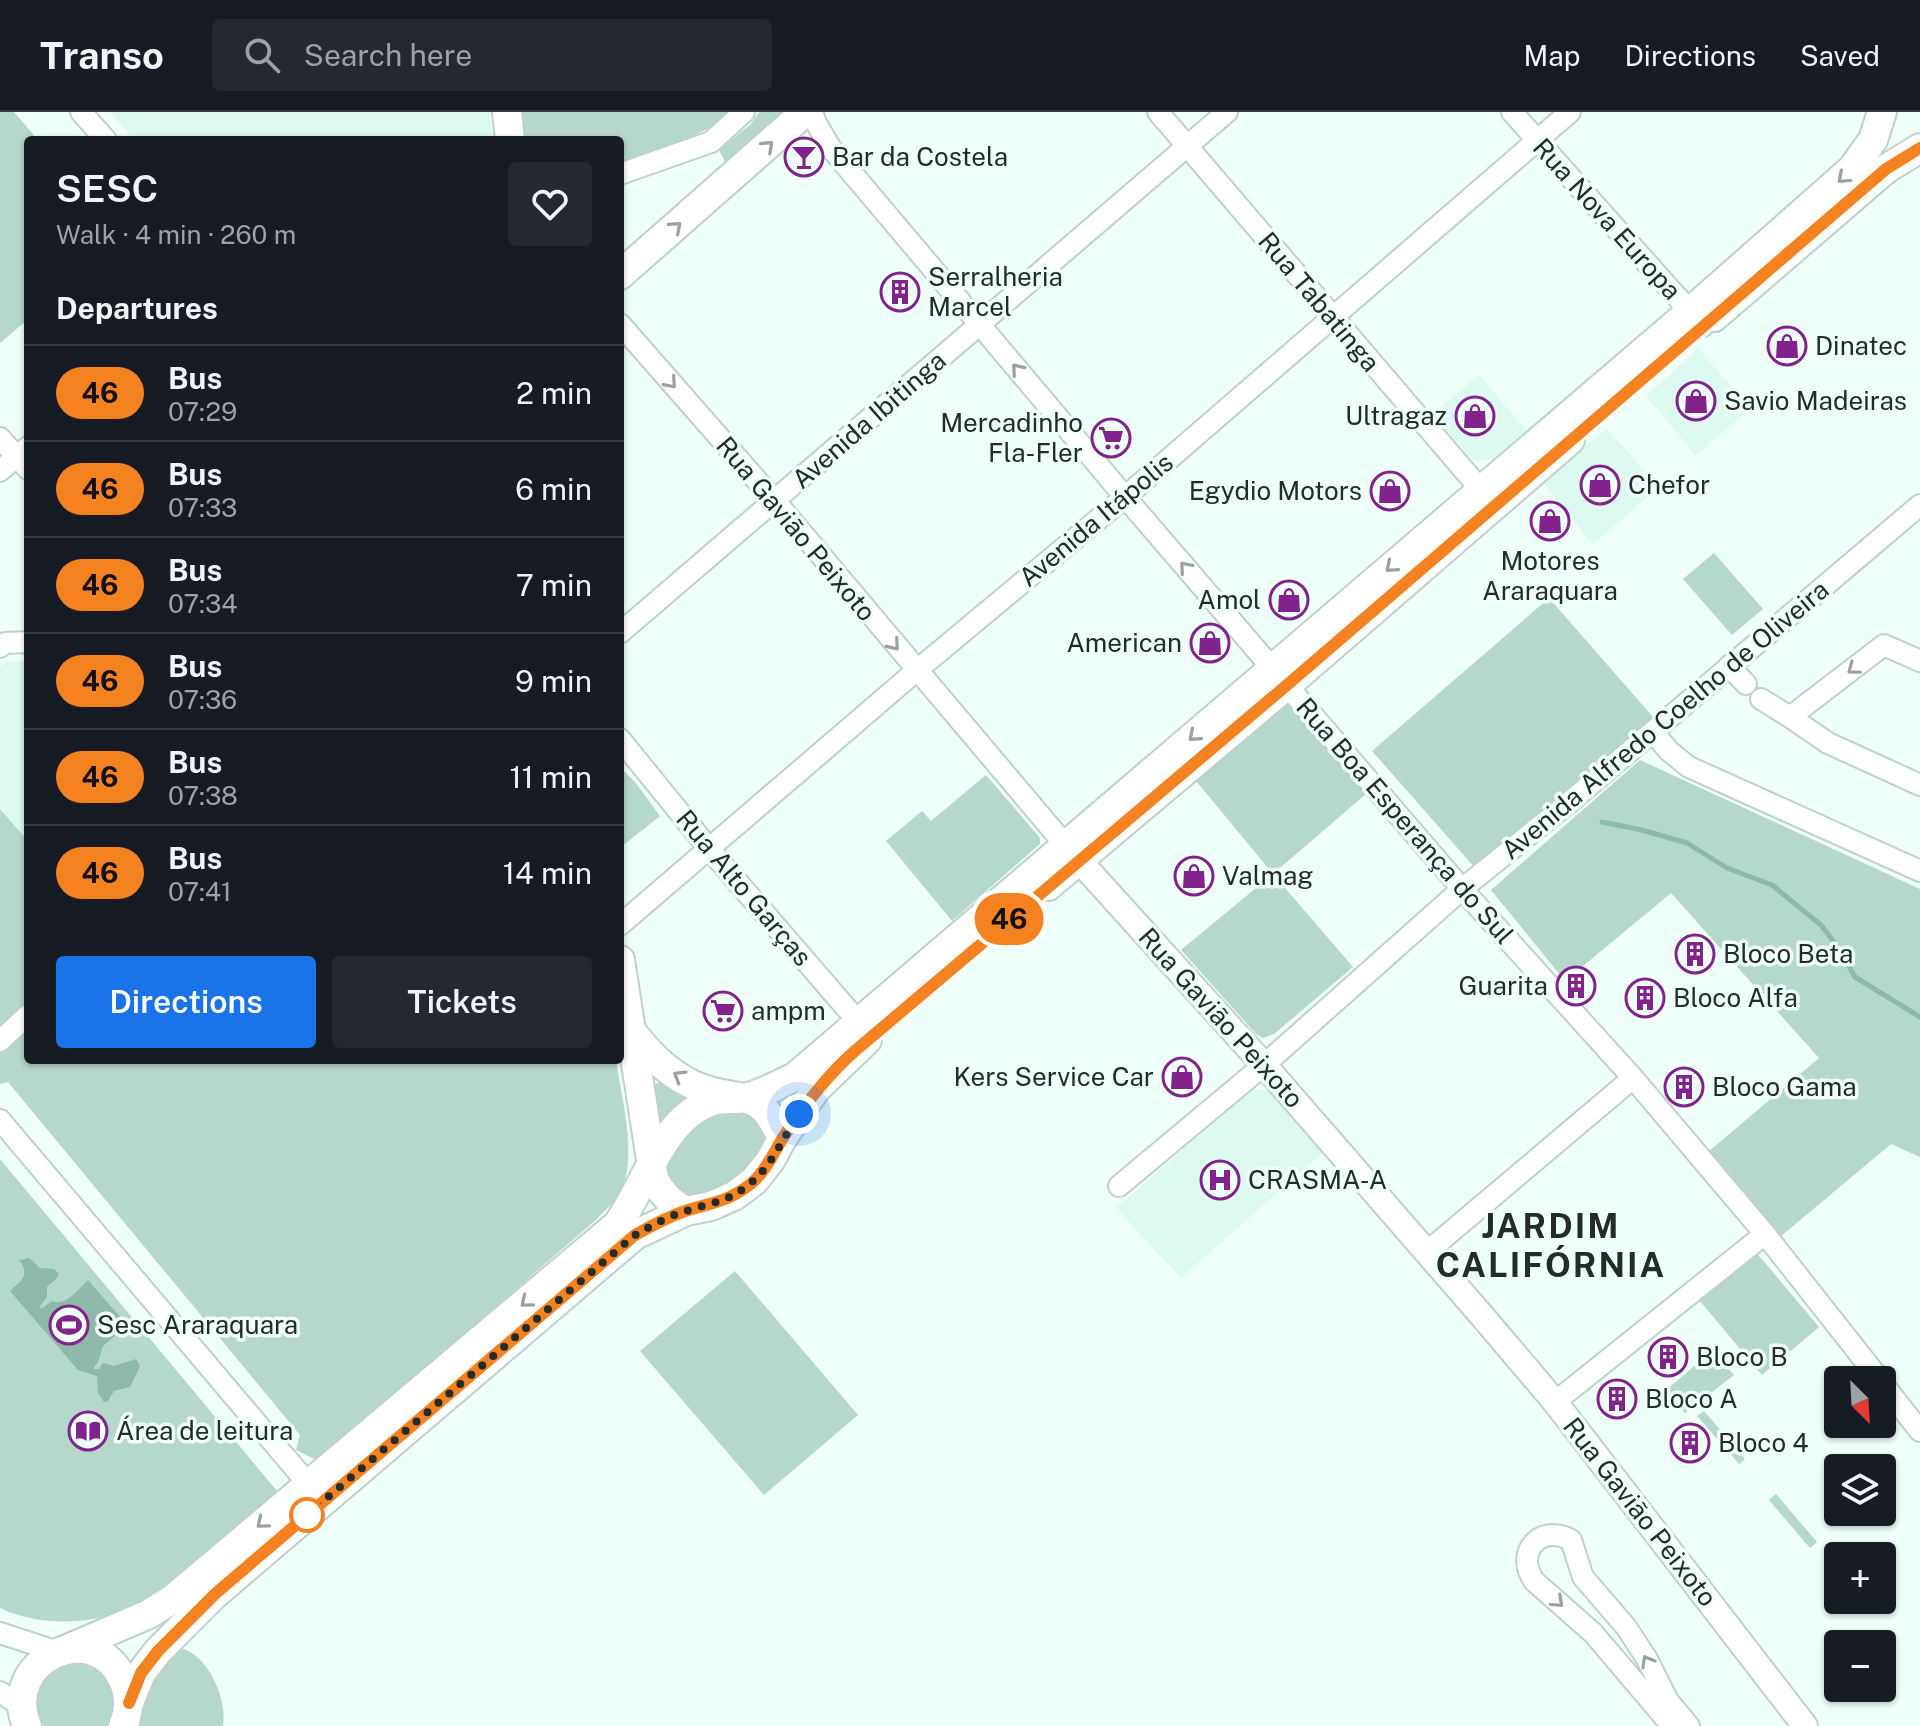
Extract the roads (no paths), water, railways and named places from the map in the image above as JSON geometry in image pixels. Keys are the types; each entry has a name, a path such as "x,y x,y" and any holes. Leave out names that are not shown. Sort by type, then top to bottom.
{"main road":[{"path":"507,112 510,136"},
{"path":"624,271 805,112"},
{"path":"1884,112 1900,133 1920,142"},
{"path":"17,1713 27,1678 46,1657 149,1614 174,1598 617,1225 637,1196 651,1163 666,1139 687,1117 714,1101 745,1098 795,1077 865,1030 1280,677 1696,319 1852,169 1873,140 1884,112"},
{"path":"1280,677 1481,490 1886,169 1920,148"},
{"path":"624,990 654,1179 661,1192 686,1211"},
{"path":"629,1027 658,1062 675,1075 712,1092 759,1102 774,1119 782,1139"},
{"path":"126,1714 141,1673 158,1651 215,1594 635,1235 686,1211 711,1206 734,1196 762,1171 816,1089 865,1030"},
{"path":"62,1651 81,1649 109,1661 127,1687 126,1714"}],"street":[{"path":"81,112 102,136"},
{"path":"624,173 711,142 744,112"},
{"name":"Rua Boa Esperança do Sul","path":"812,112 830,147 1125,497 1462,889 1633,1078 1765,1234 1869,1366"},
{"name":"Rua Tabatinga","path":"1158,112 1481,490"},
{"name":"Avenida Ibitinga","path":"624,630 1227,112"},
{"name":"Rua Nova Europa","path":"1512,112 1696,319"},
{"name":"Avenida Itápolis","path":"624,922 916,671 1125,497 1570,112"},
{"name":"Rua Gavião Peixoto","path":"624,329 775,501 1072,853 1264,1065 1555,1402 1805,1726"},
{"path":"0,438 24,457 0,471"},
{"name":"Avenida Alfredo Coelho de Oliveira","path":"1119,1186 1264,1065 1462,889 1918,508"},
{"path":"0,647 5,643 24,642"},
{"path":"1790,717 1884,645 1920,661"},
{"path":"1729,666 1754,691 1828,743 1920,785"},
{"path":"1653,732 1669,751 1700,773 1920,871"},
{"name":"Rua Alto Garças","path":"624,744 710,850 865,1030"},
{"path":"0,1041 24,1019"},
{"path":"1427,1252 1633,1078"},
{"path":"0,1120 309,1485"},
{"path":"1555,1402 1765,1234"},
{"name":"Rua Boa Esperança do Sul","path":"1896,1400 1920,1431"},
{"path":"1672,1726 1663,1705 1647,1659 1626,1627 1583,1577 1571,1540 1556,1534 1547,1535 1533,1544 1526,1561 1527,1571 1534,1581 1593,1633 1663,1705 1689,1726"},
{"path":"0,1633 62,1651"}],"waterway":[{"path":"1602,822 1687,843 1727,868 1772,885 1821,925 1855,977 1920,1017"}],"place":[{"name":"Bar da Costela","path":"804,157"},
{"name":"Serralheria Marcel","path":"900,292"},
{"name":"Dinatec","path":"1787,346"},
{"name":"Savio Madeiras","path":"1696,401"},
{"name":"Ultragaz","path":"1475,416"},
{"name":"Mercadinho Fla-Fler","path":"1111,438"},
{"name":"Chefor","path":"1600,485"},
{"name":"Egydio Motors","path":"1390,491"},
{"name":"Motores Araraquara","path":"1550,521"},
{"name":"Amol","path":"1289,600"},
{"name":"American","path":"1210,643"},
{"name":"Valmag","path":"1194,876"},
{"name":"Bloco Beta","path":"1695,954"},
{"name":"Guarita","path":"1576,986"},
{"name":"Bloco Alfa","path":"1645,998"},
{"name":"ampm","path":"723,1011"},
{"name":"Kers Service Car","path":"1182,1077"},
{"name":"Bloco Gama","path":"1684,1087"},
{"name":"CRASMA-A","path":"1220,1180"},
{"name":"Sesc Araraquara","path":"69,1325"},
{"name":"Bloco B","path":"1668,1357"},
{"name":"Bloco A","path":"1617,1399"},
{"name":"Área de leitura","path":"88,1431"},
{"name":"Bloco 4","path":"1690,1443"}],"district":[{"name":"JARDIM CALIFÓRNIA","path":"1551,1246"}]}
